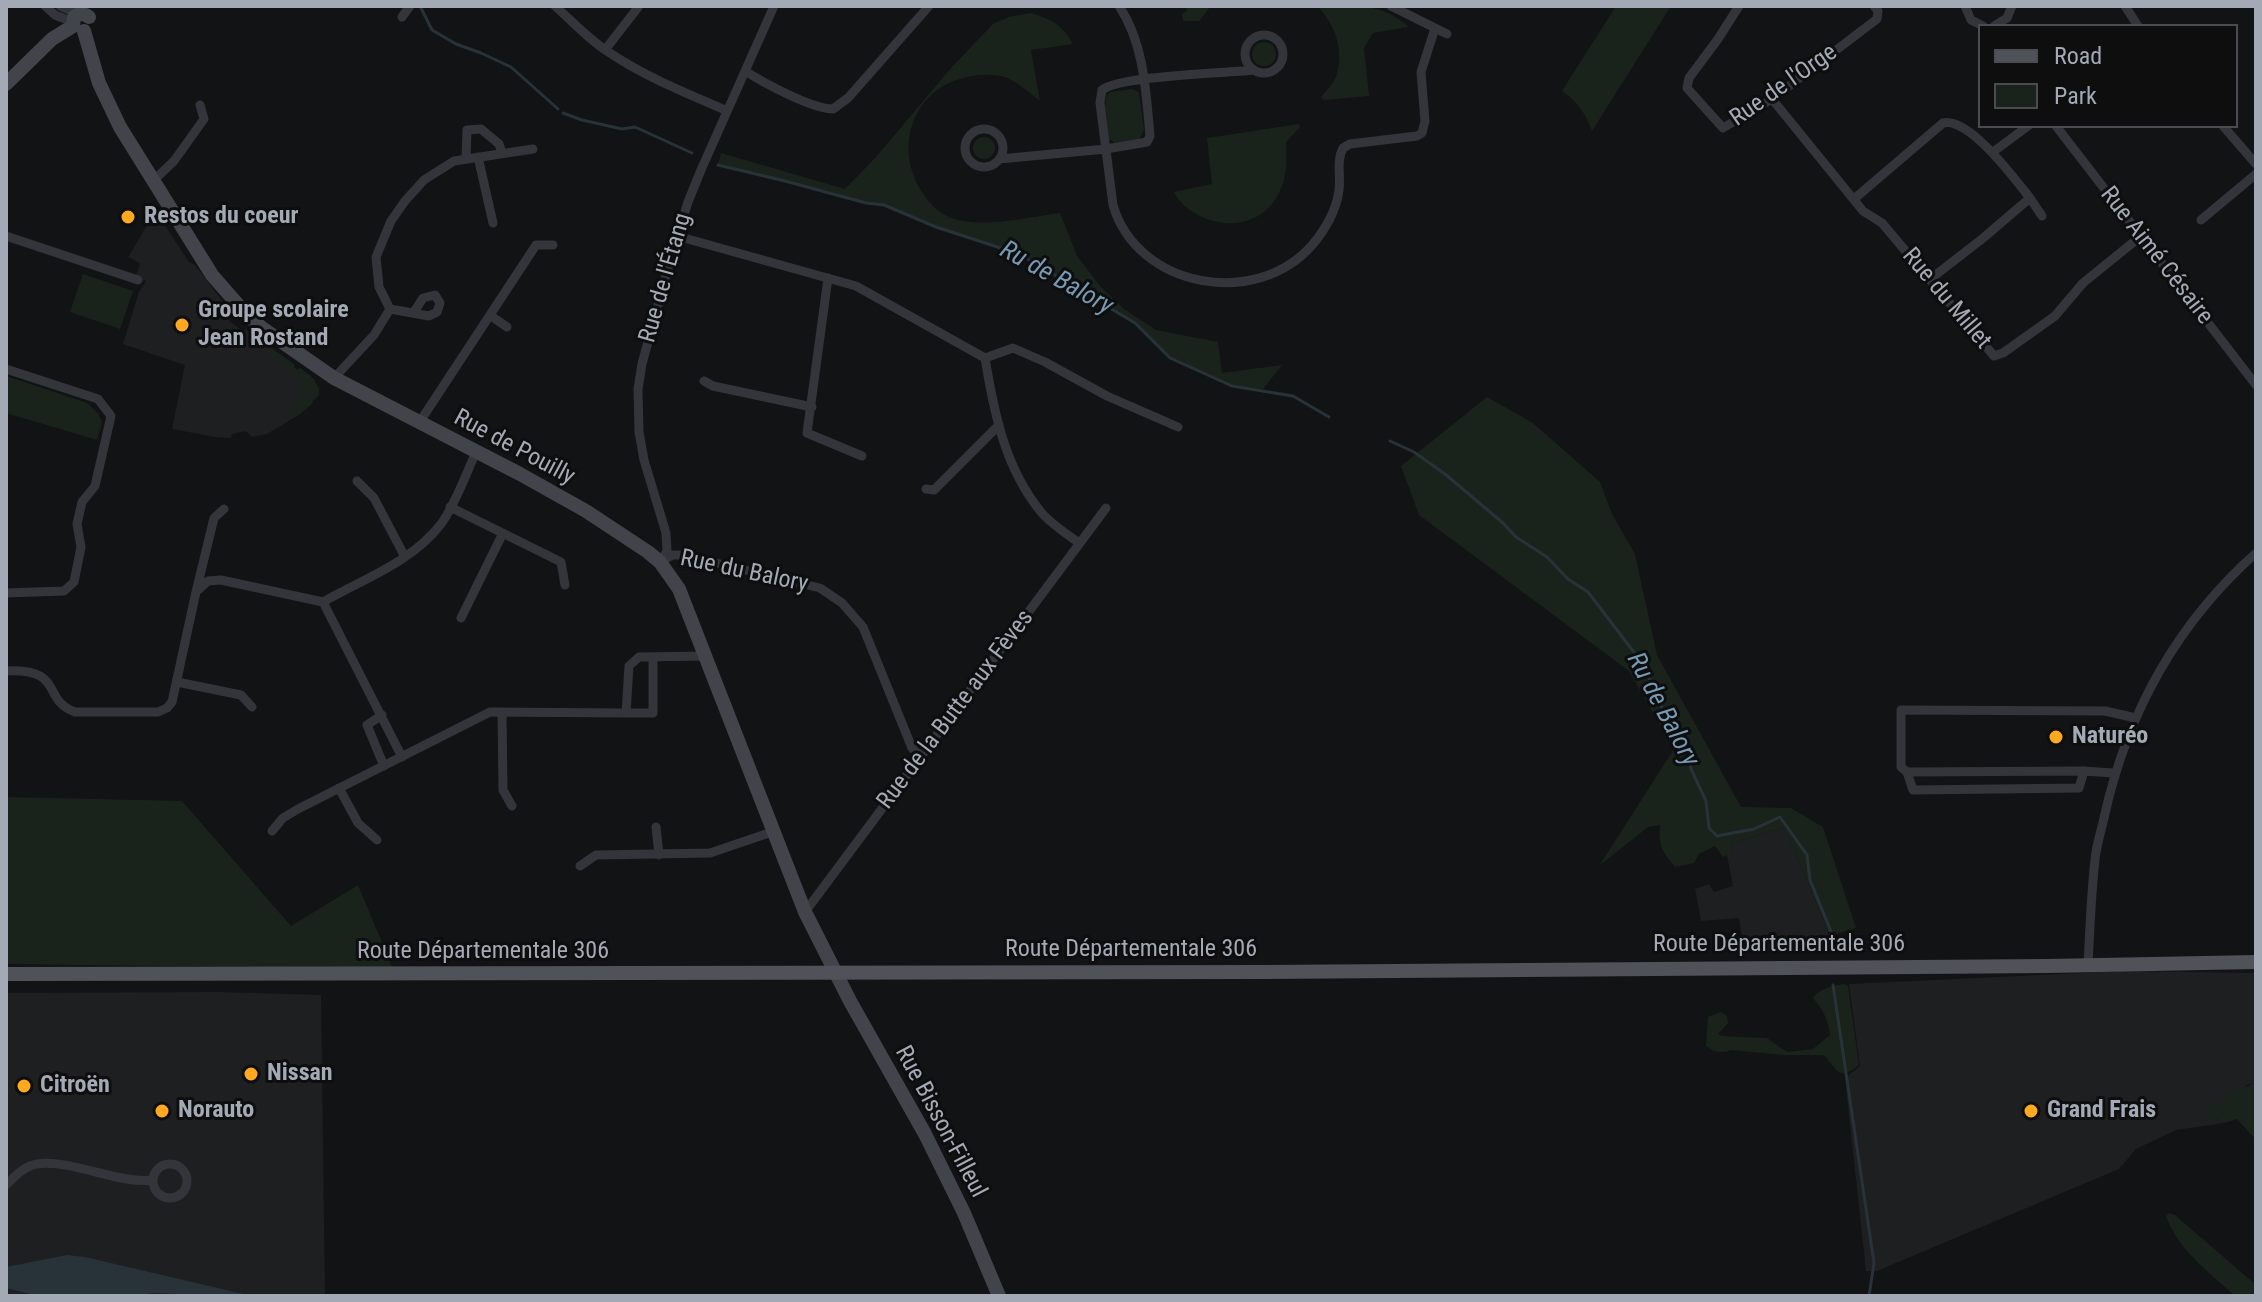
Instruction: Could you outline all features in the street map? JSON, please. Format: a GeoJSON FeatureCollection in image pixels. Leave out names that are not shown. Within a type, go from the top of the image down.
{"type":"FeatureCollection","features":[{"type":"Feature","properties":{"kind":"main road","name":"Route Départementale 306"},"geometry":{"type":"LineString","coordinates":[[6,974],[1264,972],[2256,962]]}},
{"type":"Feature","properties":{"kind":"street"},"geometry":{"type":"LineString","coordinates":[[45,6],[55,15],[82,19]]}},
{"type":"Feature","properties":{"kind":"street"},"geometry":{"type":"LineString","coordinates":[[60,6],[82,19]]}},
{"type":"Feature","properties":{"kind":"street"},"geometry":{"type":"LineString","coordinates":[[402,17],[410,6]]}},
{"type":"Feature","properties":{"kind":"street"},"geometry":{"type":"LineString","coordinates":[[555,6],[605,50],[644,73],[727,111]]}},
{"type":"Feature","properties":{"kind":"street"},"geometry":{"type":"LineString","coordinates":[[605,50],[639,6]]}},
{"type":"Feature","properties":{"kind":"street","name":"Rue de l'Étang"},"geometry":{"type":"LineString","coordinates":[[660,562],[667,551],[666,533],[644,460],[639,432],[638,389],[649,335],[677,236],[701,170],[774,6]]}},
{"type":"Feature","properties":{"kind":"street"},"geometry":{"type":"LineString","coordinates":[[745,71],[818,107],[833,109],[848,98],[929,6]]}},
{"type":"Feature","properties":{"kind":"street"},"geometry":{"type":"LineString","coordinates":[[999,159],[1002,147],[997,135],[986,130],[968,137],[965,149],[969,160],[978,166],[990,166],[999,159],[1142,145],[1149,139],[1144,79],[1136,38],[1119,6]]}},
{"type":"Feature","properties":{"kind":"street"},"geometry":{"type":"LineString","coordinates":[[1391,6],[1447,34]]}},
{"type":"Feature","properties":{"kind":"street","name":"Rue de l'Orge"},"geometry":{"type":"LineString","coordinates":[[1739,6],[1689,78],[1687,88],[1723,128],[1772,99],[1877,19],[1878,11],[1874,6]]}},
{"type":"Feature","properties":{"kind":"street"},"geometry":{"type":"LineString","coordinates":[[1965,6],[1971,20],[1979,24]]}},
{"type":"Feature","properties":{"kind":"street"},"geometry":{"type":"LineString","coordinates":[[2000,24],[2007,18],[2012,6]]}},
{"type":"Feature","properties":{"kind":"street"},"geometry":{"type":"LineString","coordinates":[[2125,6],[2137,24]]}},
{"type":"Feature","properties":{"kind":"street"},"geometry":{"type":"LineString","coordinates":[[6,84],[55,36],[82,19]]}},
{"type":"Feature","properties":{"kind":"street","name":"Rue de Pouilly"},"geometry":{"type":"LineString","coordinates":[[82,19],[90,56],[111,110],[212,275],[238,306],[262,328],[334,378],[575,504],[660,562],[679,589],[772,832],[805,912],[835,971]]}},
{"type":"Feature","properties":{"kind":"street"},"geometry":{"type":"LineString","coordinates":[[1254,70],[1244,54],[1248,42],[1259,36],[1277,40],[1282,51],[1280,63],[1271,72],[1254,70],[1144,79],[1110,85],[1102,90],[1100,103],[1117,218],[1149,257],[1187,278],[1219,284],[1237,283],[1278,271],[1312,246],[1333,211],[1339,191],[1339,159],[1343,148],[1350,144],[1422,133],[1425,121],[1421,72],[1435,28]]}},
{"type":"Feature","properties":{"kind":"street","name":"Rue du Millet"},"geometry":{"type":"LineString","coordinates":[[1772,99],[1863,211],[1882,223],[1994,356],[2003,353],[2055,316],[2083,283],[2141,236]]}},
{"type":"Feature","properties":{"kind":"street"},"geometry":{"type":"LineString","coordinates":[[153,181],[174,161],[204,119],[200,105]]}},
{"type":"Feature","properties":{"kind":"street"},"geometry":{"type":"LineString","coordinates":[[1854,199],[1943,123],[1949,122],[1958,124],[1993,152],[2042,216]]}},
{"type":"Feature","properties":{"kind":"street"},"geometry":{"type":"LineString","coordinates":[[1993,152],[2025,128]]}},
{"type":"Feature","properties":{"kind":"street","name":"Rue Aimé Césaire"},"geometry":{"type":"LineString","coordinates":[[2058,128],[2256,385]]}},
{"type":"Feature","properties":{"kind":"street"},"geometry":{"type":"LineString","coordinates":[[2225,128],[2256,164]]}},
{"type":"Feature","properties":{"kind":"street"},"geometry":{"type":"LineString","coordinates":[[466,159],[467,130],[481,129],[499,144],[502,153]]}},
{"type":"Feature","properties":{"kind":"street"},"geometry":{"type":"LineString","coordinates":[[390,309],[379,287],[376,257],[391,221],[405,201],[424,180],[454,161],[533,149]]}},
{"type":"Feature","properties":{"kind":"street"},"geometry":{"type":"LineString","coordinates":[[478,157],[493,223]]}},
{"type":"Feature","properties":{"kind":"street"},"geometry":{"type":"LineString","coordinates":[[2201,220],[2256,174]]}},
{"type":"Feature","properties":{"kind":"street"},"geometry":{"type":"LineString","coordinates":[[1929,280],[2030,198]]}},
{"type":"Feature","properties":{"kind":"street"},"geometry":{"type":"LineString","coordinates":[[6,236],[138,280]]}},
{"type":"Feature","properties":{"kind":"street"},"geometry":{"type":"LineString","coordinates":[[677,236],[856,286],[985,358],[1013,348],[1107,396],[1178,427]]}},
{"type":"Feature","properties":{"kind":"street"},"geometry":{"type":"LineString","coordinates":[[419,423],[536,245],[553,245]]}},
{"type":"Feature","properties":{"kind":"street"},"geometry":{"type":"LineString","coordinates":[[828,278],[807,433],[862,456]]}},
{"type":"Feature","properties":{"kind":"street"},"geometry":{"type":"LineString","coordinates":[[390,309],[414,312]]}},
{"type":"Feature","properties":{"kind":"street"},"geometry":{"type":"LineString","coordinates":[[334,378],[374,335],[390,309]]}},
{"type":"Feature","properties":{"kind":"street"},"geometry":{"type":"LineString","coordinates":[[491,316],[507,327]]}},
{"type":"Feature","properties":{"kind":"street"},"geometry":{"type":"LineString","coordinates":[[985,358],[999,425],[1013,470],[1042,514],[1079,543]]}},
{"type":"Feature","properties":{"kind":"street"},"geometry":{"type":"LineString","coordinates":[[6,369],[98,399],[111,416],[95,486],[82,502],[77,524],[81,547],[74,582],[64,591],[6,593]]}},
{"type":"Feature","properties":{"kind":"street"},"geometry":{"type":"LineString","coordinates":[[704,381],[713,386],[812,407]]}},
{"type":"Feature","properties":{"kind":"street"},"geometry":{"type":"LineString","coordinates":[[926,489],[934,490],[999,425]]}},
{"type":"Feature","properties":{"kind":"street"},"geometry":{"type":"LineString","coordinates":[[196,592],[208,581],[221,580],[323,602],[405,557],[442,523],[476,452]]}},
{"type":"Feature","properties":{"kind":"street"},"geometry":{"type":"LineString","coordinates":[[357,481],[374,498],[405,557]]}},
{"type":"Feature","properties":{"kind":"street"},"geometry":{"type":"LineString","coordinates":[[450,507],[561,562],[565,585]]}},
{"type":"Feature","properties":{"kind":"street","name":"Rue de la Butte aux Fèves"},"geometry":{"type":"LineString","coordinates":[[805,912],[1106,508]]}},
{"type":"Feature","properties":{"kind":"street"},"geometry":{"type":"LineString","coordinates":[[6,671],[35,672],[44,677],[67,709],[75,712],[158,712],[167,708],[172,702],[177,682],[214,518],[224,509]]}},
{"type":"Feature","properties":{"kind":"street"},"geometry":{"type":"LineString","coordinates":[[461,618],[503,533]]}},
{"type":"Feature","properties":{"kind":"street"},"geometry":{"type":"LineString","coordinates":[[2088,964],[2095,857],[2113,773],[2165,660],[2191,622],[2256,553]]}},
{"type":"Feature","properties":{"kind":"street","name":"Rue du Balory"},"geometry":{"type":"LineString","coordinates":[[660,562],[673,555],[683,555],[820,588],[832,595],[863,627],[912,748],[921,757]]}},
{"type":"Feature","properties":{"kind":"street"},"geometry":{"type":"LineString","coordinates":[[323,602],[402,757]]}},
{"type":"Feature","properties":{"kind":"street"},"geometry":{"type":"LineString","coordinates":[[626,713],[629,666],[639,657],[706,656]]}},
{"type":"Feature","properties":{"kind":"street"},"geometry":{"type":"LineString","coordinates":[[272,831],[283,818],[490,712],[653,713],[653,657]]}},
{"type":"Feature","properties":{"kind":"street"},"geometry":{"type":"LineString","coordinates":[[177,682],[241,695],[252,707]]}},
{"type":"Feature","properties":{"kind":"street"},"geometry":{"type":"LineString","coordinates":[[2084,771],[2079,788],[1913,790],[1907,772],[1901,767],[1901,710],[2105,711],[2136,718]]}},
{"type":"Feature","properties":{"kind":"street"},"geometry":{"type":"LineString","coordinates":[[502,713],[503,790],[512,806]]}},
{"type":"Feature","properties":{"kind":"street"},"geometry":{"type":"LineString","coordinates":[[382,715],[367,725],[384,766]]}},
{"type":"Feature","properties":{"kind":"street"},"geometry":{"type":"LineString","coordinates":[[1907,772],[2113,773]]}},
{"type":"Feature","properties":{"kind":"street"},"geometry":{"type":"LineString","coordinates":[[2002,790],[1998,782],[2008,772]]}},
{"type":"Feature","properties":{"kind":"street"},"geometry":{"type":"LineString","coordinates":[[339,788],[358,823],[377,840]]}},
{"type":"Feature","properties":{"kind":"street"},"geometry":{"type":"LineString","coordinates":[[656,827],[659,855]]}},
{"type":"Feature","properties":{"kind":"street"},"geometry":{"type":"LineString","coordinates":[[580,866],[596,855],[710,853],[772,832]]}},
{"type":"Feature","properties":{"kind":"street","name":"Rue Bisson-Filleul"},"geometry":{"type":"LineString","coordinates":[[835,971],[938,1160],[999,1296]]}},
{"type":"Feature","properties":{"kind":"street"},"geometry":{"type":"LineString","coordinates":[[6,1185],[17,1173],[32,1165],[52,1164],[137,1183],[153,1180]]}},
{"type":"Feature","properties":{"kind":"shaded area","name":"Groupe scolaire Jean Rostand"},"geometry":{"type":"Polygon","coordinates":[[[151,219],[162,221],[189,262],[195,265],[233,315],[229,321],[243,331],[245,329],[295,365],[294,368],[300,368],[314,379],[319,395],[300,414],[267,434],[252,437],[246,431],[232,434],[231,438],[172,429],[185,365],[123,344],[139,292],[146,281],[136,276],[140,263],[128,257],[151,219]]]}},
{"type":"Feature","properties":{"kind":"shaded area"},"geometry":{"type":"Polygon","coordinates":[[[1788,827],[1788,835],[1830,936],[1829,948],[1744,948],[1739,918],[1701,921],[1695,889],[1709,884],[1714,892],[1733,886],[1727,855],[1734,852],[1731,843],[1788,827]]]}},
{"type":"Feature","properties":{"kind":"shaded area"},"geometry":{"type":"Polygon","coordinates":[[[2124,971],[2256,973],[2256,1082],[2247,1085],[2215,1119],[2224,1123],[2176,1130],[2136,1149],[2119,1169],[1877,1271],[1866,1271],[1845,1078],[1860,1066],[1849,984],[2124,971]]]}},
{"type":"Feature","properties":{"kind":"shaded area"},"geometry":{"type":"Polygon","coordinates":[[[6,993],[321,995],[325,1296],[6,1296],[6,993]]]}},
{"type":"Feature","properties":{"kind":"shaded area"},"geometry":{"type":"Polygon","coordinates":[[[67,1255],[252,1296],[153,1293],[132,1296],[38,1296],[6,1288],[6,1267],[67,1255]]]}},
{"type":"Feature","properties":{"kind":"green space"},"geometry":{"type":"Polygon","coordinates":[[[1185,6],[1211,6],[1199,21],[1183,21],[1182,14],[1187,11],[1185,6]]]}},
{"type":"Feature","properties":{"kind":"green space"},"geometry":{"type":"Polygon","coordinates":[[[1317,6],[1376,9],[1409,27],[1373,33],[1364,48],[1369,96],[1324,100],[1321,97],[1336,77],[1339,48],[1329,21],[1317,6]]]}},
{"type":"Feature","properties":{"kind":"green space"},"geometry":{"type":"Polygon","coordinates":[[[1616,6],[1671,6],[1592,131],[1580,108],[1562,91],[1616,6]]]}},
{"type":"Feature","properties":{"kind":"green space"},"geometry":{"type":"Polygon","coordinates":[[[1030,13],[1055,23],[1073,44],[1031,50],[1040,101],[1009,79],[991,75],[968,77],[949,83],[933,93],[913,123],[909,141],[914,177],[924,195],[943,214],[964,221],[1006,221],[1060,213],[1077,256],[1101,287],[1124,309],[1156,330],[1218,342],[1222,373],[1282,365],[1263,389],[1232,386],[1170,358],[1135,323],[1019,254],[936,227],[884,205],[718,165],[721,153],[845,189],[993,24],[1030,13]]]}},
{"type":"Feature","properties":{"kind":"green space"},"geometry":{"type":"Polygon","coordinates":[[[1264,42],[1275,49],[1276,54],[1269,65],[1264,66],[1253,59],[1252,54],[1259,43],[1264,42]]]}},
{"type":"Feature","properties":{"kind":"green space"},"geometry":{"type":"Polygon","coordinates":[[[1132,89],[1139,92],[1144,130],[1139,140],[1115,143],[1109,139],[1105,107],[1107,95],[1132,89]]]}},
{"type":"Feature","properties":{"kind":"green space"},"geometry":{"type":"Polygon","coordinates":[[[1299,124],[1300,127],[1286,142],[1286,167],[1278,196],[1260,215],[1236,223],[1207,219],[1188,208],[1174,192],[1212,184],[1207,138],[1299,124]]]}},
{"type":"Feature","properties":{"kind":"green space"},"geometry":{"type":"Polygon","coordinates":[[[984,137],[992,140],[995,148],[992,156],[984,159],[976,156],[973,148],[976,140],[984,137]]]}},
{"type":"Feature","properties":{"kind":"green space"},"geometry":{"type":"Polygon","coordinates":[[[83,274],[133,291],[120,329],[70,312],[83,274]]]}},
{"type":"Feature","properties":{"kind":"green space"},"geometry":{"type":"Polygon","coordinates":[[[245,329],[295,365],[294,368],[300,368],[312,377],[318,389],[316,399],[301,389],[306,381],[269,354],[266,347],[245,329]]]}},
{"type":"Feature","properties":{"kind":"green space"},"geometry":{"type":"Polygon","coordinates":[[[6,376],[87,403],[98,413],[102,422],[97,440],[6,413],[6,376]]]}},
{"type":"Feature","properties":{"kind":"green space"},"geometry":{"type":"Polygon","coordinates":[[[300,394],[313,403],[279,427],[297,409],[295,400],[300,394]]]}},
{"type":"Feature","properties":{"kind":"green space"},"geometry":{"type":"Polygon","coordinates":[[[1487,397],[1533,423],[1600,482],[1612,514],[1635,554],[1657,655],[1741,807],[1791,808],[1823,827],[1856,928],[1830,936],[1788,835],[1788,827],[1731,843],[1734,852],[1723,857],[1715,846],[1699,854],[1694,863],[1675,867],[1662,848],[1660,825],[1648,827],[1599,866],[1674,749],[1629,671],[1419,515],[1401,466],[1487,397]]]}},
{"type":"Feature","properties":{"kind":"green space"},"geometry":{"type":"Polygon","coordinates":[[[6,797],[182,801],[291,926],[358,885],[393,969],[6,964],[6,797]]]}},
{"type":"Feature","properties":{"kind":"green space"},"geometry":{"type":"Polygon","coordinates":[[[1848,986],[1859,1065],[1846,1073],[1838,1072],[1824,1055],[1721,1052],[1706,1046],[1708,1017],[1721,1012],[1727,1016],[1728,1023],[1718,1034],[1722,1036],[1767,1038],[1787,1052],[1813,1049],[1830,1035],[1824,1015],[1813,998],[1823,989],[1848,986]]]}},
{"type":"Feature","properties":{"kind":"green space"},"geometry":{"type":"Polygon","coordinates":[[[2256,1082],[2256,1140],[2237,1119],[2224,1123],[2208,1115],[2207,1107],[2256,1082]]]}},
{"type":"Feature","properties":{"kind":"green space"},"geometry":{"type":"Polygon","coordinates":[[[2169,1213],[2256,1285],[2256,1296],[2235,1296],[2205,1269],[2178,1239],[2166,1216],[2169,1213]]]}},
{"type":"Feature","properties":{"kind":"waterway","name":"Ru de Balory"},"geometry":{"type":"LineString","coordinates":[[420,6],[432,30],[456,44],[511,67],[558,109]]}},
{"type":"Feature","properties":{"kind":"waterway","name":"Ru de Balory"},"geometry":{"type":"LineString","coordinates":[[563,113],[622,129],[635,127],[692,153]]}},
{"type":"Feature","properties":{"kind":"waterway","name":"Ru de Balory"},"geometry":{"type":"LineString","coordinates":[[718,165],[884,205],[936,227],[1019,254],[1135,323],[1170,358],[1232,386],[1293,396],[1329,417]]}},
{"type":"Feature","properties":{"kind":"waterway","name":"Ru de Balory"},"geometry":{"type":"LineString","coordinates":[[1390,441],[1414,452],[1445,474],[1516,537],[1547,557],[1568,579],[1588,592],[1643,664],[1665,715],[1687,750],[1691,769],[1706,801],[1709,828],[1717,836],[1754,829],[1780,817],[1807,855],[1810,880],[1834,939]]}},
{"type":"Feature","properties":{"kind":"waterway","name":"Ru de Balory"},"geometry":{"type":"LineString","coordinates":[[1833,985],[1874,1263],[1869,1296]]}},
{"type":"Feature","properties":{"kind":"place","name":"Restos du coeur"},"geometry":{"type":"Point","coordinates":[128,217]}},
{"type":"Feature","properties":{"kind":"place","name":"Groupe scolaire Jean Rostand"},"geometry":{"type":"Point","coordinates":[182,325]}},
{"type":"Feature","properties":{"kind":"place","name":"Naturéo"},"geometry":{"type":"Point","coordinates":[2056,737]}},
{"type":"Feature","properties":{"kind":"place","name":"Nissan"},"geometry":{"type":"Point","coordinates":[251,1074]}},
{"type":"Feature","properties":{"kind":"place","name":"Citroën"},"geometry":{"type":"Point","coordinates":[24,1086]}},
{"type":"Feature","properties":{"kind":"place","name":"Norauto"},"geometry":{"type":"Point","coordinates":[162,1111]}},
{"type":"Feature","properties":{"kind":"place","name":"Grand Frais"},"geometry":{"type":"Point","coordinates":[2031,1111]}}]}
